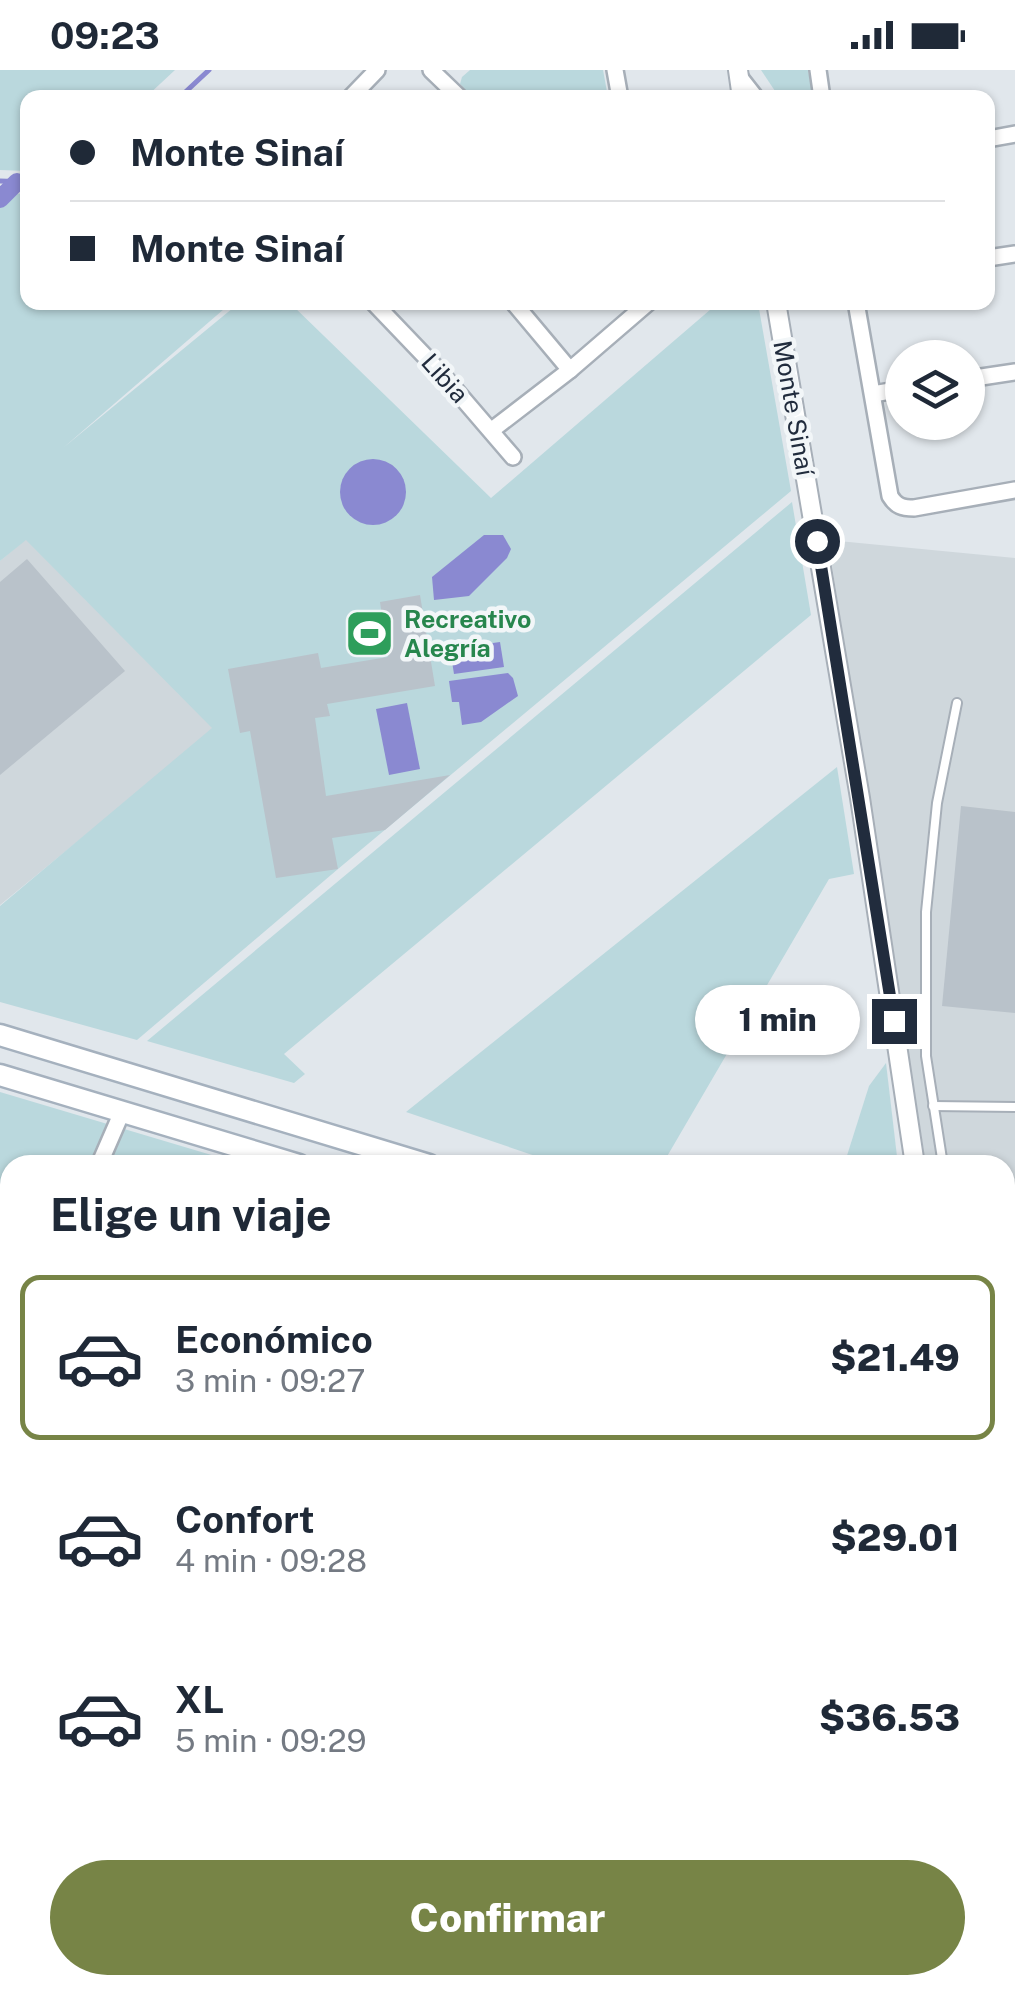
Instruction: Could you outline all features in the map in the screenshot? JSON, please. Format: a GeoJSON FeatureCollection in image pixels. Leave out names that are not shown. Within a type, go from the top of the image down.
{"type":"FeatureCollection","features":[{"type":"Feature","properties":{"kind":"main road"},"geometry":{"type":"LineString","coordinates":[[0,1035],[396,1155]]}},
{"type":"Feature","properties":{"kind":"main road"},"geometry":{"type":"LineString","coordinates":[[0,1044],[32,1045]]}},
{"type":"Feature","properties":{"kind":"main road"},"geometry":{"type":"LineString","coordinates":[[0,1075],[266,1155]]}},
{"type":"Feature","properties":{"kind":"street"},"geometry":{"type":"LineString","coordinates":[[358,90],[377,70]]}},
{"type":"Feature","properties":{"kind":"street","name":"Libia"},"geometry":{"type":"LineString","coordinates":[[380,310],[513,457]]}},
{"type":"Feature","properties":{"kind":"street"},"geometry":{"type":"LineString","coordinates":[[520,310],[570,370]]}},
{"type":"Feature","properties":{"kind":"street"},"geometry":{"type":"LineString","coordinates":[[492,430],[640,310]]}},
{"type":"Feature","properties":{"kind":"street","name":"Monte Sinaí"},"geometry":{"type":"LineString","coordinates":[[777,310],[860,798],[914,1155]]}},
{"type":"Feature","properties":{"kind":"street"},"geometry":{"type":"LineString","coordinates":[[857,310],[890,496],[895,504],[914,508],[1015,490]]}},
{"type":"Feature","properties":{"kind":"street"},"geometry":{"type":"LineString","coordinates":[[985,376],[1015,372]]}},
{"type":"Feature","properties":{"kind":"street"},"geometry":{"type":"LineString","coordinates":[[872,394],[885,392]]}},
{"type":"Feature","properties":{"kind":"street"},"geometry":{"type":"LineString","coordinates":[[103,1155],[122,1112]]}},
{"type":"Feature","properties":{"kind":"lane"},"geometry":{"type":"LineString","coordinates":[[941,1155],[925,1024],[926,912],[937,803],[957,703]]}},
{"type":"Feature","properties":{"kind":"lane"},"geometry":{"type":"LineString","coordinates":[[933,1106],[1015,1107]]}},
{"type":"Feature","properties":{"kind":"shaded area"},"geometry":{"type":"Polygon","coordinates":[[[0,70],[175,70],[154,90],[20,90],[20,171],[0,170],[0,70]]]}},
{"type":"Feature","properties":{"kind":"shaded area"},"geometry":{"type":"Polygon","coordinates":[[[470,70],[603,70],[607,90],[466,90],[460,84],[470,70]]]}},
{"type":"Feature","properties":{"kind":"shaded area"},"geometry":{"type":"Polygon","coordinates":[[[761,70],[808,70],[812,90],[774,90],[761,70]]]}},
{"type":"Feature","properties":{"kind":"shaded area","name":"Recreativo Alegría"},"geometry":{"type":"Polygon","coordinates":[[[0,193],[20,194],[20,310],[223,310],[63,448],[231,310],[297,310],[491,498],[710,310],[759,310],[791,491],[137,1040],[0,1002],[0,906],[212,728],[26,540],[0,561],[0,193]]]}},
{"type":"Feature","properties":{"kind":"shaded area"},"geometry":{"type":"Polygon","coordinates":[[[373,459],[386,461],[396,469],[404,479],[404,505],[396,515],[386,523],[373,525],[360,523],[350,515],[342,505],[340,492],[342,479],[350,469],[360,461],[373,459]]]}},
{"type":"Feature","properties":{"kind":"shaded area"},"geometry":{"type":"Polygon","coordinates":[[[792,502],[811,615],[284,1054],[305,1074],[294,1083],[147,1041],[792,502]]]}},
{"type":"Feature","properties":{"kind":"shaded area"},"geometry":{"type":"Polygon","coordinates":[[[484,535],[503,535],[511,549],[507,558],[469,596],[434,600],[432,577],[484,535]]]}},
{"type":"Feature","properties":{"kind":"shaded area"},"geometry":{"type":"Polygon","coordinates":[[[26,539],[213,728],[0,905],[0,561],[26,539]]]}},
{"type":"Feature","properties":{"kind":"shaded area"},"geometry":{"type":"Polygon","coordinates":[[[828,540],[1015,558],[1015,1155],[924,1155],[828,540]]]}},
{"type":"Feature","properties":{"kind":"shaded area"},"geometry":{"type":"Polygon","coordinates":[[[500,642],[504,667],[454,674],[450,649],[500,642]]]}},
{"type":"Feature","properties":{"kind":"shaded area"},"geometry":{"type":"Polygon","coordinates":[[[508,673],[518,696],[481,722],[462,725],[459,702],[452,702],[449,681],[508,673]]]}},
{"type":"Feature","properties":{"kind":"shaded area"},"geometry":{"type":"Polygon","coordinates":[[[407,703],[420,769],[389,775],[376,709],[407,703]]]}},
{"type":"Feature","properties":{"kind":"shaded area"},"geometry":{"type":"Polygon","coordinates":[[[837,767],[854,874],[829,879],[668,1155],[533,1155],[406,1112],[837,767]]]}},
{"type":"Feature","properties":{"kind":"shaded area"},"geometry":{"type":"Polygon","coordinates":[[[886,1063],[897,1155],[847,1155],[869,1086],[886,1063]]]}},
{"type":"Feature","properties":{"kind":"shaded area"},"geometry":{"type":"Polygon","coordinates":[[[0,1092],[211,1155],[0,1155],[0,1092]]]}},
{"type":"Feature","properties":{"kind":"building"},"geometry":{"type":"Polygon","coordinates":[[[27,559],[125,671],[0,775],[0,582],[27,559]]]}},
{"type":"Feature","properties":{"kind":"building"},"geometry":{"type":"Polygon","coordinates":[[[420,595],[435,686],[327,704],[330,716],[315,718],[326,796],[450,775],[385,830],[332,838],[338,869],[276,878],[250,731],[240,733],[228,669],[318,653],[321,668],[388,657],[380,602],[420,595]]]}},
{"type":"Feature","properties":{"kind":"building"},"geometry":{"type":"Polygon","coordinates":[[[961,806],[1015,812],[1015,1013],[942,1006],[961,806]]]}},
{"type":"Feature","properties":{"kind":"waterway"},"geometry":{"type":"LineString","coordinates":[[188,90],[209,70]]}},
{"type":"Feature","properties":{"kind":"waterway"},"geometry":{"type":"LineString","coordinates":[[0,181],[20,182]]}},
{"type":"Feature","properties":{"kind":"waterway"},"geometry":{"type":"LineString","coordinates":[[0,199],[17,182]]}},
{"type":"Feature","properties":{"kind":"place","name":"Recreativo Alegría"},"geometry":{"type":"Point","coordinates":[369,633]}},
{"type":"Feature","properties":{"kind":"route"},"geometry":{"type":"LineString","coordinates":[[817,541],[894,1021]]}}]}
